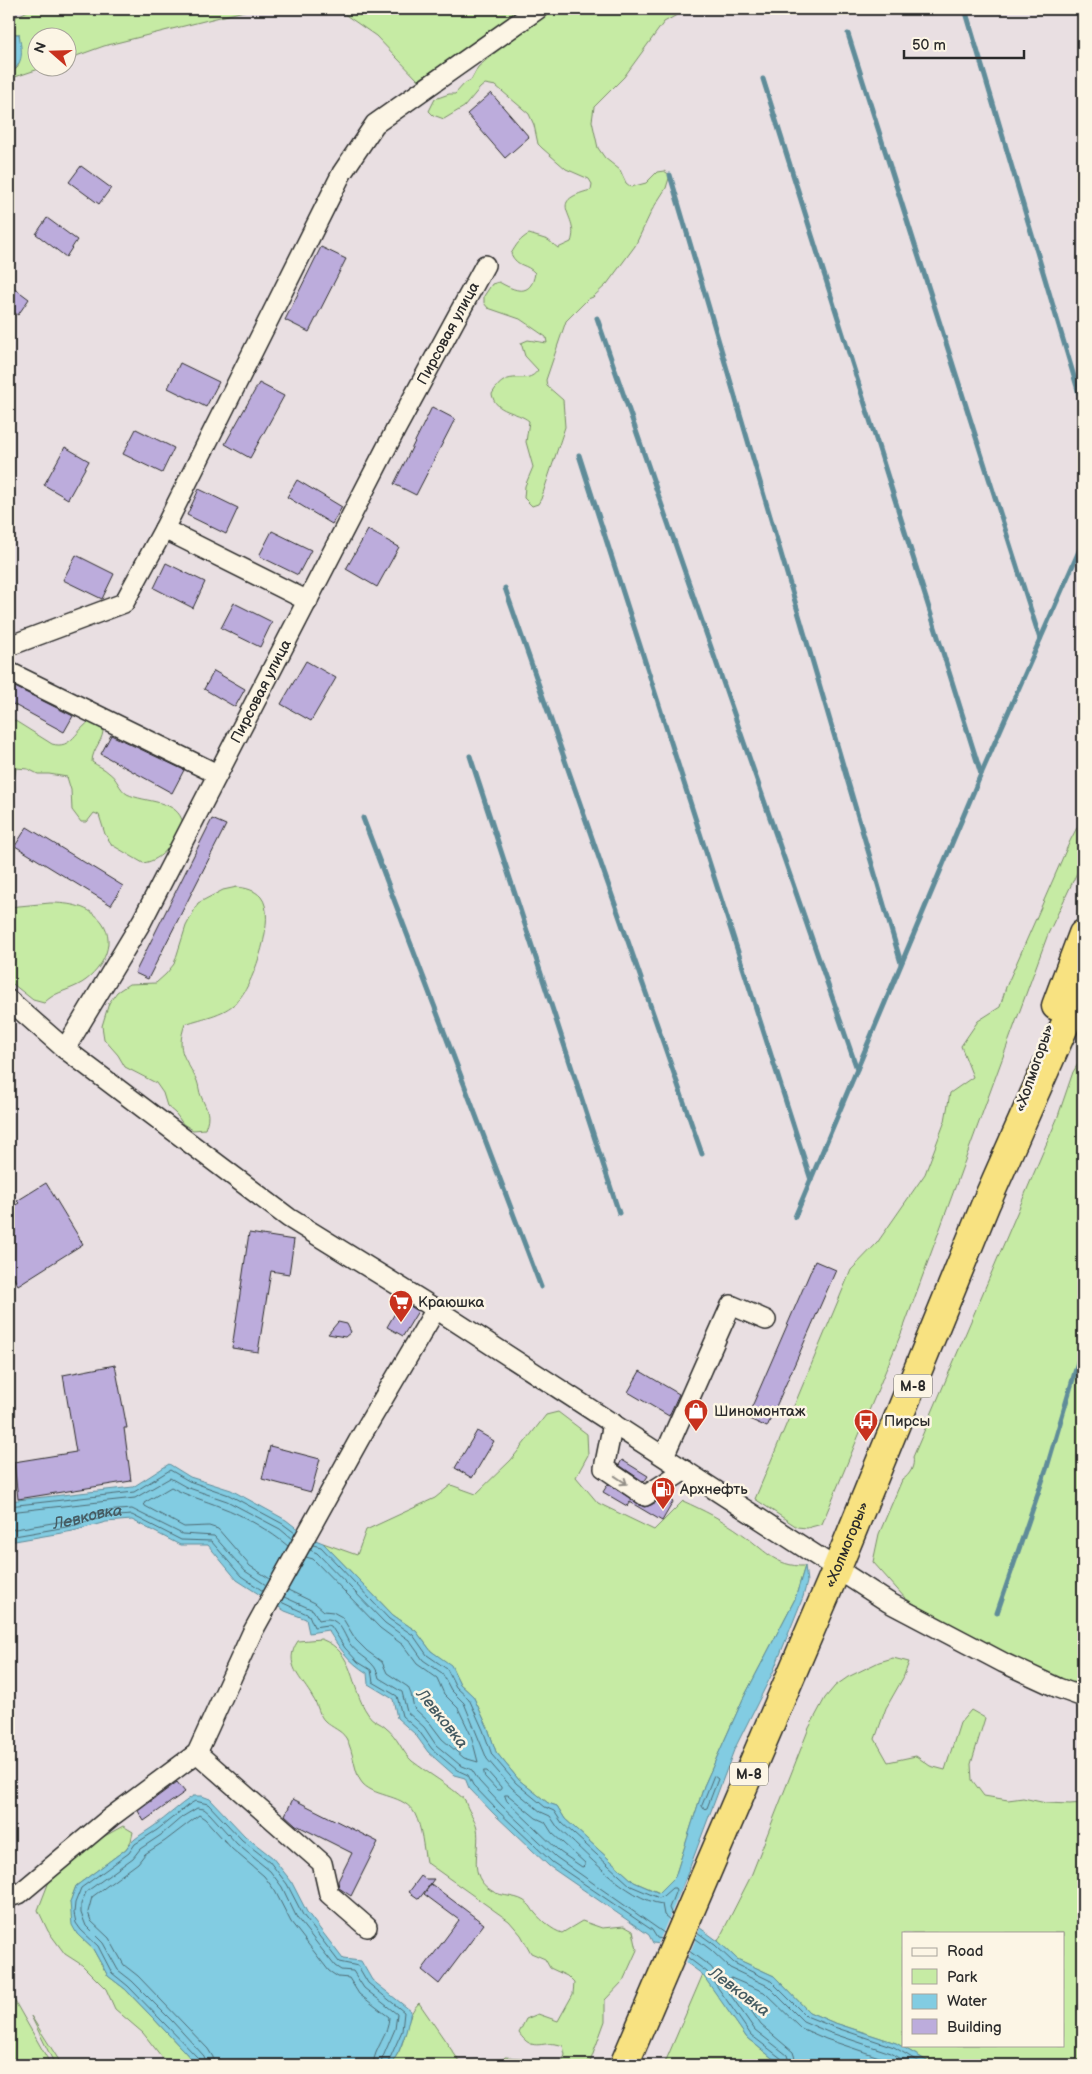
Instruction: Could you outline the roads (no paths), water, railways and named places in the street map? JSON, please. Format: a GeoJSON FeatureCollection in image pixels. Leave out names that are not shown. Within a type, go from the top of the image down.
{"type":"FeatureCollection","features":[{"type":"Feature","properties":{"kind":"highway","name":"«Холмогоры»"},"geometry":{"type":"LineString","coordinates":[[986,1203],[1083,934]]}},
{"type":"Feature","properties":{"kind":"highway","name":"«Холмогоры»"},"geometry":{"type":"LineString","coordinates":[[624,2065],[837,1568],[986,1203],[1083,984]]}},
{"type":"Feature","properties":{"kind":"street"},"geometry":{"type":"LineString","coordinates":[[9,646],[124,603],[164,529],[342,174],[375,124],[538,9]]}},
{"type":"Feature","properties":{"kind":"street","name":"Пирсовая улица"},"geometry":{"type":"LineString","coordinates":[[65,1049],[142,921],[396,429],[484,265]]}},
{"type":"Feature","properties":{"kind":"street"},"geometry":{"type":"LineString","coordinates":[[164,529],[308,601]]}},
{"type":"Feature","properties":{"kind":"street"},"geometry":{"type":"LineString","coordinates":[[9,672],[217,774]]}},
{"type":"Feature","properties":{"kind":"street"},"geometry":{"type":"LineString","coordinates":[[9,1000],[65,1049],[289,1218],[436,1309],[888,1602],[968,1645],[1058,1688],[1083,1697]]}},
{"type":"Feature","properties":{"kind":"street"},"geometry":{"type":"LineString","coordinates":[[664,1456],[731,1305],[766,1320]]}},
{"type":"Feature","properties":{"kind":"street"},"geometry":{"type":"LineString","coordinates":[[9,1897],[19,1894],[110,1817],[197,1753],[252,1633],[360,1438],[436,1309]]}},
{"type":"Feature","properties":{"kind":"street"},"geometry":{"type":"LineString","coordinates":[[613,1423],[604,1468],[646,1496],[685,1470]]}},
{"type":"Feature","properties":{"kind":"street"},"geometry":{"type":"LineString","coordinates":[[197,1753],[322,1863],[329,1894],[367,1927]]}},
{"type":"Feature","properties":{"kind":"water"},"geometry":{"type":"Polygon","coordinates":[[[9,34],[19,34],[21,56],[18,65],[9,75],[9,34]]]}},
{"type":"Feature","properties":{"kind":"water","name":"Левковка"},"geometry":{"type":"Polygon","coordinates":[[[169,1464],[190,1477],[231,1490],[286,1520],[308,1537],[323,1543],[393,1615],[416,1631],[431,1651],[451,1665],[460,1684],[473,1696],[488,1728],[496,1752],[519,1780],[548,1803],[557,1806],[565,1819],[634,1882],[659,1893],[675,1877],[704,1786],[743,1699],[795,1599],[805,1566],[807,1582],[803,1597],[773,1672],[734,1750],[674,1909],[718,1941],[737,1959],[774,1976],[809,2012],[832,2022],[896,2043],[934,2065],[781,2065],[747,2038],[702,1974],[661,1944],[653,1943],[649,1935],[549,1866],[469,1788],[465,1778],[454,1775],[428,1752],[415,1734],[397,1718],[393,1699],[368,1684],[367,1673],[345,1654],[328,1630],[309,1633],[306,1619],[285,1611],[237,1580],[208,1545],[180,1545],[132,1520],[106,1522],[73,1531],[9,1542],[9,1501],[133,1487],[169,1464]]]}},
{"type":"Feature","properties":{"kind":"water"},"geometry":{"type":"Polygon","coordinates":[[[193,1796],[202,1796],[210,1799],[245,1836],[272,1857],[291,1881],[307,1912],[343,1959],[361,1961],[372,1980],[411,2011],[399,2051],[391,2065],[197,2065],[125,1989],[108,1976],[93,1949],[77,1934],[72,1925],[70,1902],[76,1886],[193,1796]]]}},
{"type":"Feature","properties":{"kind":"waterway"},"geometry":{"type":"LineString","coordinates":[[965,9],[1083,407]]}},
{"type":"Feature","properties":{"kind":"waterway"},"geometry":{"type":"LineString","coordinates":[[848,34],[1040,639]]}},
{"type":"Feature","properties":{"kind":"waterway"},"geometry":{"type":"LineString","coordinates":[[763,79],[981,774]]}},
{"type":"Feature","properties":{"kind":"waterway"},"geometry":{"type":"LineString","coordinates":[[670,175],[901,963]]}},
{"type":"Feature","properties":{"kind":"waterway"},"geometry":{"type":"LineString","coordinates":[[597,318],[857,1069]]}},
{"type":"Feature","properties":{"kind":"waterway"},"geometry":{"type":"LineString","coordinates":[[579,455],[811,1180]]}},
{"type":"Feature","properties":{"kind":"waterway"},"geometry":{"type":"LineString","coordinates":[[795,1217],[981,774],[1083,542]]}},
{"type":"Feature","properties":{"kind":"waterway"},"geometry":{"type":"LineString","coordinates":[[505,588],[702,1154]]}},
{"type":"Feature","properties":{"kind":"waterway"},"geometry":{"type":"LineString","coordinates":[[470,756],[619,1213]]}},
{"type":"Feature","properties":{"kind":"waterway"},"geometry":{"type":"LineString","coordinates":[[363,818],[541,1287]]}},
{"type":"Feature","properties":{"kind":"waterway"},"geometry":{"type":"LineString","coordinates":[[997,1613],[1047,1467],[1083,1345]]}},
{"type":"Feature","properties":{"kind":"place","name":"Краюшка"},"geometry":{"type":"Point","coordinates":[401,1323]}},
{"type":"Feature","properties":{"kind":"place","name":"Шиномонтаж"},"geometry":{"type":"Point","coordinates":[696,1432]}},
{"type":"Feature","properties":{"kind":"place","name":"Пирсы"},"geometry":{"type":"Point","coordinates":[866,1442]}},
{"type":"Feature","properties":{"kind":"place","name":"Архнефть"},"geometry":{"type":"Point","coordinates":[663,1510]}}]}
